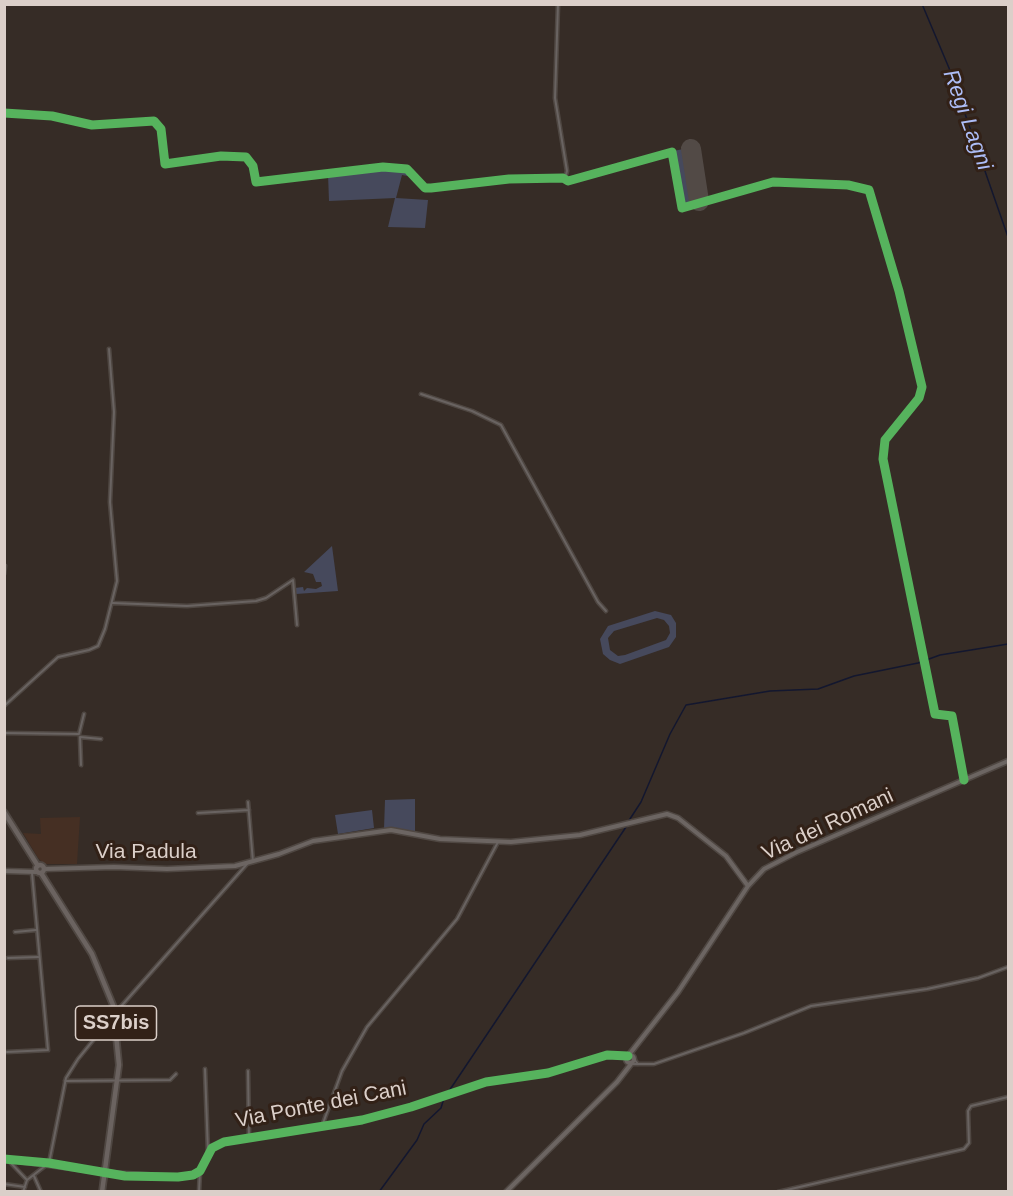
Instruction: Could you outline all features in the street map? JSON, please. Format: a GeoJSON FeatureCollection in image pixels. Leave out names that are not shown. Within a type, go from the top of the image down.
{"type":"FeatureCollection","features":[{"type":"Feature","properties":{"kind":"main road","name":"SS7bis"},"geometry":{"type":"LineString","coordinates":[[4,812],[98,965],[114,1014],[119,1048],[118,1081],[102,1191]]}},
{"type":"Feature","properties":{"kind":"street"},"geometry":{"type":"LineString","coordinates":[[558,4],[555,98],[567,171],[565,178]]}},
{"type":"Feature","properties":{"kind":"street"},"geometry":{"type":"LineString","coordinates":[[4,113],[52,117],[92,126],[154,121],[162,129],[165,164],[221,156],[246,157],[254,166],[256,182],[383,167],[407,169],[425,188],[509,179],[565,178],[568,181],[672,152],[682,208],[773,182],[848,185],[869,190],[894,272],[922,387],[919,398],[890,433],[882,450],[935,714],[950,714],[954,721],[964,780]]}},
{"type":"Feature","properties":{"kind":"street"},"geometry":{"type":"LineString","coordinates":[[4,706],[58,657],[98,646],[112,603],[117,570],[110,502],[114,412],[109,349]]}},
{"type":"Feature","properties":{"kind":"street"},"geometry":{"type":"LineString","coordinates":[[421,394],[472,411],[501,425],[598,602],[606,611]]}},
{"type":"Feature","properties":{"kind":"street"},"geometry":{"type":"LineString","coordinates":[[4,574],[5,566]]}},
{"type":"Feature","properties":{"kind":"street"},"geometry":{"type":"LineString","coordinates":[[112,603],[187,606],[256,601],[266,598],[293,580],[297,625]]}},
{"type":"Feature","properties":{"kind":"street"},"geometry":{"type":"LineString","coordinates":[[81,765],[79,735],[84,714]]}},
{"type":"Feature","properties":{"kind":"street"},"geometry":{"type":"LineString","coordinates":[[4,733],[79,735],[101,739]]}},
{"type":"Feature","properties":{"kind":"street","name":"Via dei Romani"},"geometry":{"type":"LineString","coordinates":[[628,1060],[685,983],[748,886],[764,869],[778,860],[1008,761]]}},
{"type":"Feature","properties":{"kind":"street"},"geometry":{"type":"LineString","coordinates":[[248,802],[253,862]]}},
{"type":"Feature","properties":{"kind":"street"},"geometry":{"type":"LineString","coordinates":[[198,813],[249,810]]}},
{"type":"Feature","properties":{"kind":"street","name":"Via Padula"},"geometry":{"type":"LineString","coordinates":[[4,871],[114,867],[168,869],[247,863],[328,838],[391,830],[440,839],[498,842],[580,835],[659,815],[678,818],[726,856],[748,886]]}},
{"type":"Feature","properties":{"kind":"street"},"geometry":{"type":"LineString","coordinates":[[4,826],[13,826]]}},
{"type":"Feature","properties":{"kind":"street"},"geometry":{"type":"LineString","coordinates":[[322,1126],[342,1071],[367,1027],[454,924],[498,842]]}},
{"type":"Feature","properties":{"kind":"street"},"geometry":{"type":"LineString","coordinates":[[23,1191],[27,1180],[49,1163],[65,1081],[78,1059],[114,1014],[247,863]]}},
{"type":"Feature","properties":{"kind":"street"},"geometry":{"type":"LineString","coordinates":[[7,1052],[48,1050],[36,930],[37,869]]}},
{"type":"Feature","properties":{"kind":"street"},"geometry":{"type":"LineString","coordinates":[[15,932],[36,930]]}},
{"type":"Feature","properties":{"kind":"street"},"geometry":{"type":"LineString","coordinates":[[8,958],[38,957]]}},
{"type":"Feature","properties":{"kind":"street"},"geometry":{"type":"LineString","coordinates":[[506,1191],[626,1070],[628,1060],[638,1064],[654,1064],[744,1033],[811,1006],[927,989],[978,978],[1008,967]]}},
{"type":"Feature","properties":{"kind":"street"},"geometry":{"type":"LineString","coordinates":[[634,1050],[634,1058],[638,1064]]}},
{"type":"Feature","properties":{"kind":"street","name":"Via Ponte dei Cani"},"geometry":{"type":"LineString","coordinates":[[208,1153],[224,1142],[249,1136],[322,1126],[411,1107],[486,1082],[533,1076],[607,1056],[623,1055],[628,1060],[634,1058]]}},
{"type":"Feature","properties":{"kind":"street"},"geometry":{"type":"LineString","coordinates":[[199,1191],[200,1171],[208,1153],[205,1069]]}},
{"type":"Feature","properties":{"kind":"street"},"geometry":{"type":"LineString","coordinates":[[248,1071],[249,1136]]}},
{"type":"Feature","properties":{"kind":"street"},"geometry":{"type":"LineString","coordinates":[[65,1081],[170,1080],[176,1074]]}},
{"type":"Feature","properties":{"kind":"street"},"geometry":{"type":"LineString","coordinates":[[778,1191],[964,1149],[969,1143],[968,1111],[971,1106],[1008,1097]]}},
{"type":"Feature","properties":{"kind":"street"},"geometry":{"type":"LineString","coordinates":[[6,1159],[105,1172],[178,1178],[200,1171]]}},
{"type":"Feature","properties":{"kind":"street"},"geometry":{"type":"LineString","coordinates":[[6,1159],[27,1180]]}},
{"type":"Feature","properties":{"kind":"street"},"geometry":{"type":"LineString","coordinates":[[34,1176],[41,1191]]}},
{"type":"Feature","properties":{"kind":"street"},"geometry":{"type":"LineString","coordinates":[[4,1184],[25,1186]]}},
{"type":"Feature","properties":{"kind":"shaded area"},"geometry":{"type":"Polygon","coordinates":[[[694,147],[703,201],[683,206],[673,151],[694,147]]]}},
{"type":"Feature","properties":{"kind":"shaded area"},"geometry":{"type":"Polygon","coordinates":[[[378,169],[404,170],[413,177],[402,175],[396,198],[428,200],[425,228],[388,227],[395,198],[329,201],[328,174],[378,169]]]}},
{"type":"Feature","properties":{"kind":"shaded area"},"geometry":{"type":"Polygon","coordinates":[[[332,546],[338,591],[296,594],[295,588],[303,587],[304,591],[307,588],[316,589],[322,586],[321,582],[316,582],[313,574],[304,572],[332,546]]]}},
{"type":"Feature","properties":{"kind":"shaded area"},"geometry":{"type":"Polygon","coordinates":[[[655,611],[671,615],[676,623],[676,637],[669,647],[620,664],[603,654],[600,639],[608,626],[655,611]],[[657,618],[614,631],[608,638],[610,650],[618,656],[625,655],[666,640],[670,633],[669,626],[664,620],[657,618]]]}},
{"type":"Feature","properties":{"kind":"shaded area"},"geometry":{"type":"Polygon","coordinates":[[[415,799],[415,832],[384,829],[385,800],[415,799]]]}},
{"type":"Feature","properties":{"kind":"shaded area"},"geometry":{"type":"Polygon","coordinates":[[[372,810],[374,828],[338,834],[335,815],[372,810]]]}},
{"type":"Feature","properties":{"kind":"shaded area"},"geometry":{"type":"Polygon","coordinates":[[[80,817],[77,864],[44,864],[23,833],[41,834],[40,818],[80,817]]]}},
{"type":"Feature","properties":{"kind":"waterway","name":"Regi Lagni"},"geometry":{"type":"LineString","coordinates":[[922,4],[949,68],[1008,237]]}},
{"type":"Feature","properties":{"kind":"waterway"},"geometry":{"type":"LineString","coordinates":[[628,822],[641,802],[670,734],[686,705],[770,691],[818,689],[854,676],[918,663],[940,655],[1008,644]]}},
{"type":"Feature","properties":{"kind":"waterway"},"geometry":{"type":"LineString","coordinates":[[447,1094],[626,827]]}},
{"type":"Feature","properties":{"kind":"waterway"},"geometry":{"type":"LineString","coordinates":[[379,1192],[417,1140],[424,1124],[441,1108],[444,1098]]}},
{"type":"Feature","properties":{"kind":"runway"},"geometry":{"type":"LineString","coordinates":[[691,149],[699,201]]}},
{"type":"Feature","properties":{"kind":"cycle path"},"geometry":{"type":"LineString","coordinates":[[4,113],[52,116],[92,125],[154,121],[161,129],[165,164],[221,156],[246,157],[253,166],[256,182],[383,167],[407,169],[425,188],[509,179],[563,178],[568,181],[672,152],[682,208],[773,182],[848,185],[869,190],[899,291],[922,387],[919,398],[885,440],[883,459],[935,714],[952,716],[964,780]]}},
{"type":"Feature","properties":{"kind":"cycle path"},"geometry":{"type":"LineString","coordinates":[[4,1159],[49,1163],[125,1176],[193,1175],[200,1171],[212,1148],[224,1142],[362,1120],[411,1107],[486,1082],[548,1073],[607,1055],[628,1056]]}}]}
